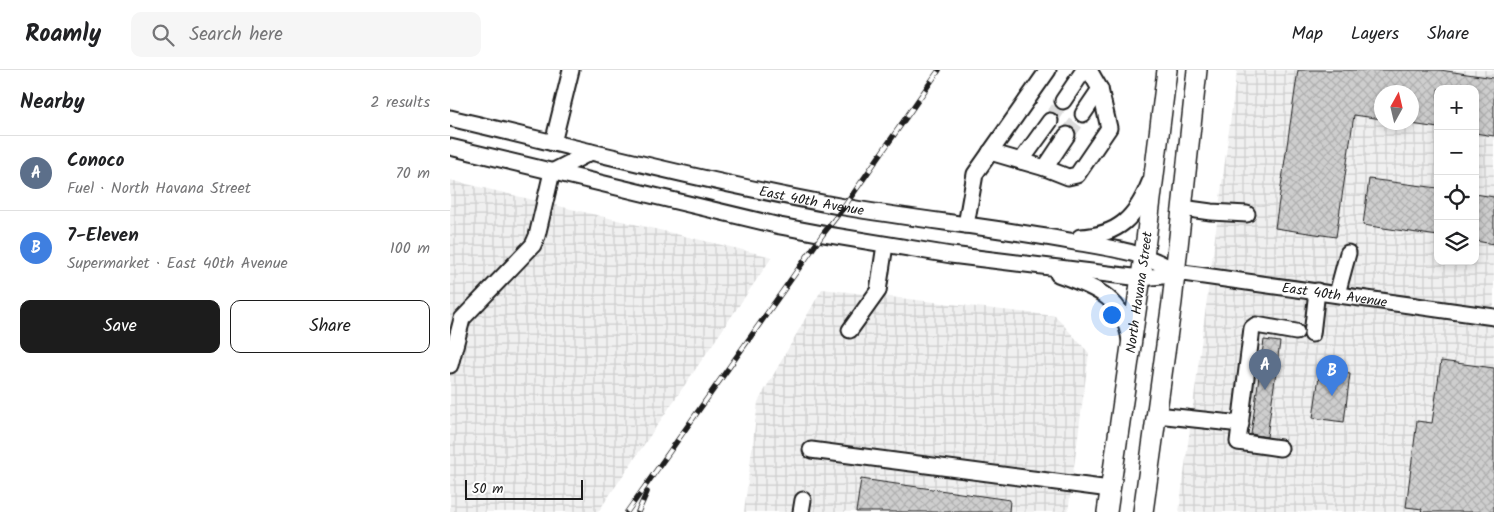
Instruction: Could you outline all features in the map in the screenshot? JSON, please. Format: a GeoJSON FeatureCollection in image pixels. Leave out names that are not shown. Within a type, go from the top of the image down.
{"type":"FeatureCollection","features":[{"type":"Feature","properties":{"kind":"main road","name":"North Havana Street"},"geometry":{"type":"LineString","coordinates":[[1107,512],[1144,256],[1167,70]]}},
{"type":"Feature","properties":{"kind":"main road"},"geometry":{"type":"LineString","coordinates":[[1143,512],[1176,272],[1197,70]]}},
{"type":"Feature","properties":{"kind":"street"},"geometry":{"type":"LineString","coordinates":[[553,142],[571,70]]}},
{"type":"Feature","properties":{"kind":"street"},"geometry":{"type":"LineString","coordinates":[[966,225],[976,174],[1048,70]]}},
{"type":"Feature","properties":{"kind":"street"},"geometry":{"type":"LineString","coordinates":[[1063,101],[1084,70]]}},
{"type":"Feature","properties":{"kind":"street"},"geometry":{"type":"LineString","coordinates":[[990,152],[1045,168],[1068,177],[1078,175],[1109,128],[1100,89],[1089,70]]}},
{"type":"Feature","properties":{"kind":"street"},"geometry":{"type":"LineString","coordinates":[[1083,114],[1100,89]]}},
{"type":"Feature","properties":{"kind":"street","name":"East 40th Avenue"},"geometry":{"type":"LineString","coordinates":[[450,118],[716,181],[803,199],[884,214],[1051,237],[1144,256],[1162,262],[1176,272]]}},
{"type":"Feature","properties":{"kind":"street"},"geometry":{"type":"LineString","coordinates":[[1021,161],[1050,121]]}},
{"type":"Feature","properties":{"kind":"street"},"geometry":{"type":"LineString","coordinates":[[1045,168],[1067,135]]}},
{"type":"Feature","properties":{"kind":"street","name":"East 40th Avenue"},"geometry":{"type":"LineString","coordinates":[[450,147],[780,226],[885,245],[1141,278],[1162,276],[1176,272],[1494,317]]}},
{"type":"Feature","properties":{"kind":"street"},"geometry":{"type":"LineString","coordinates":[[450,366],[462,319],[533,245],[537,236],[552,172],[591,152]]}},
{"type":"Feature","properties":{"kind":"street"},"geometry":{"type":"LineString","coordinates":[[584,180],[591,152]]}},
{"type":"Feature","properties":{"kind":"street"},"geometry":{"type":"LineString","coordinates":[[1051,237],[1095,236],[1106,234],[1120,226],[1140,204],[1156,163]]}},
{"type":"Feature","properties":{"kind":"street"},"geometry":{"type":"LineString","coordinates":[[1182,208],[1247,214]]}},
{"type":"Feature","properties":{"kind":"street"},"geometry":{"type":"LineString","coordinates":[[850,330],[878,291],[885,245]]}},
{"type":"Feature","properties":{"kind":"street"},"geometry":{"type":"LineString","coordinates":[[1336,294],[1348,253]]}},
{"type":"Feature","properties":{"kind":"street"},"geometry":{"type":"LineString","coordinates":[[1033,265],[1084,283],[1115,303],[1123,315],[1131,347]]}},
{"type":"Feature","properties":{"kind":"street"},"geometry":{"type":"LineString","coordinates":[[1312,334],[1317,291]]}},
{"type":"Feature","properties":{"kind":"street"},"geometry":{"type":"LineString","coordinates":[[1280,448],[1240,443],[1238,441],[1252,328],[1256,325],[1296,332]]}},
{"type":"Feature","properties":{"kind":"street"},"geometry":{"type":"LineString","coordinates":[[1157,415],[1241,424]]}},
{"type":"Feature","properties":{"kind":"street"},"geometry":{"type":"LineString","coordinates":[[811,450],[1110,489]]}},
{"type":"Feature","properties":{"kind":"shaded area"},"geometry":{"type":"Polygon","coordinates":[[[1237,70],[1494,70],[1494,512],[1179,512],[1237,70]]]}},
{"type":"Feature","properties":{"kind":"shaded area"},"geometry":{"type":"Polygon","coordinates":[[[450,180],[772,257],[598,512],[450,512],[450,180]]]}},
{"type":"Feature","properties":{"kind":"shaded area"},"geometry":{"type":"Polygon","coordinates":[[[822,289],[1055,316],[1089,353],[1068,512],[744,512],[758,402],[822,289]]]}},
{"type":"Feature","properties":{"kind":"building"},"geometry":{"type":"Polygon","coordinates":[[[1298,70],[1440,70],[1494,78],[1494,136],[1479,134],[1479,85],[1434,85],[1434,127],[1419,125],[1419,85],[1374,85],[1374,118],[1354,115],[1336,237],[1275,228],[1298,70]]]}},
{"type":"Feature","properties":{"kind":"building"},"geometry":{"type":"Polygon","coordinates":[[[1369,179],[1434,187],[1434,235],[1363,225],[1369,179]]]}},
{"type":"Feature","properties":{"kind":"building"},"geometry":{"type":"Polygon","coordinates":[[[1479,195],[1494,197],[1494,244],[1479,242],[1479,195]]]}},
{"type":"Feature","properties":{"kind":"building"},"geometry":{"type":"Polygon","coordinates":[[[1264,340],[1280,342],[1267,437],[1251,434],[1264,340]]]}},
{"type":"Feature","properties":{"kind":"building"},"geometry":{"type":"Polygon","coordinates":[[[1441,361],[1494,368],[1494,512],[1421,512],[1422,509],[1406,507],[1417,421],[1432,423],[1441,361]]]}},
{"type":"Feature","properties":{"kind":"building"},"geometry":{"type":"Polygon","coordinates":[[[1320,369],[1350,374],[1344,422],[1313,418],[1320,369]]]}},
{"type":"Feature","properties":{"kind":"building"},"geometry":{"type":"Polygon","coordinates":[[[861,479],[1010,500],[1009,512],[856,512],[861,479]]]}},
{"type":"Feature","properties":{"kind":"tunnel"},"geometry":{"type":"LineString","coordinates":[[1050,121],[1063,101]]}},
{"type":"Feature","properties":{"kind":"tunnel"},"geometry":{"type":"LineString","coordinates":[[1067,135],[1083,114]]}},
{"type":"Feature","properties":{"kind":"railway"},"geometry":{"type":"LineString","coordinates":[[627,512],[939,70]]}},
{"type":"Feature","properties":{"kind":"railway"},"geometry":{"type":"LineString","coordinates":[[638,512],[647,492]]}},
{"type":"Feature","properties":{"kind":"place","name":"Conoco"},"geometry":{"type":"Point","coordinates":[1265,390]}},
{"type":"Feature","properties":{"kind":"place","name":"7-Eleven"},"geometry":{"type":"Point","coordinates":[1332,396]}}]}
